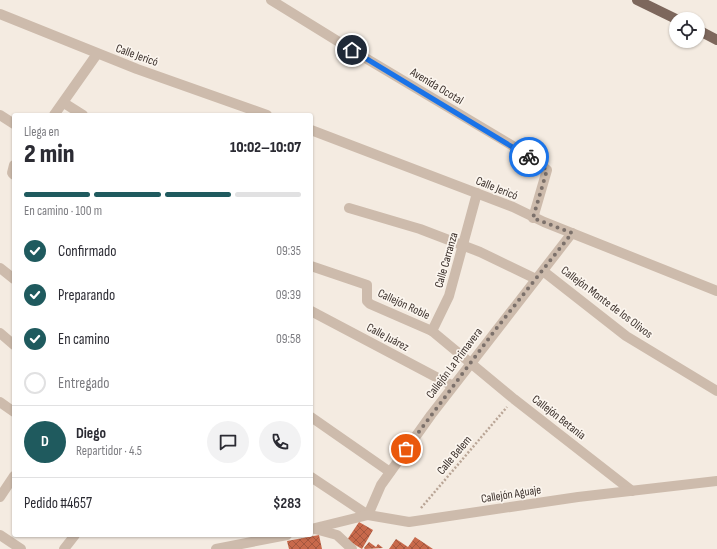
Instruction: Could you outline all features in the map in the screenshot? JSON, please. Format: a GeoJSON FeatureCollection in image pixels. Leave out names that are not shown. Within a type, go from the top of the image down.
{"type":"FeatureCollection","features":[{"type":"Feature","properties":{"kind":"main road"},"geometry":{"type":"LineString","coordinates":[[637,0],[669,16]]}},
{"type":"Feature","properties":{"kind":"main road"},"geometry":{"type":"LineString","coordinates":[[705,34],[717,40]]}},
{"type":"Feature","properties":{"kind":"street","name":"Avenida Ocotal"},"geometry":{"type":"LineString","coordinates":[[271,0],[528,156],[547,170],[533,218]]}},
{"type":"Feature","properties":{"kind":"street","name":"Calle Jericó"},"geometry":{"type":"LineString","coordinates":[[0,14],[98,54],[261,113]]}},
{"type":"Feature","properties":{"kind":"street"},"geometry":{"type":"LineString","coordinates":[[56,113],[98,54]]}},
{"type":"Feature","properties":{"kind":"street"},"geometry":{"type":"LineString","coordinates":[[64,103],[80,113]]}},
{"type":"Feature","properties":{"kind":"street"},"geometry":{"type":"LineString","coordinates":[[0,114],[12,123]]}},
{"type":"Feature","properties":{"kind":"street","name":"Calle Jericó"},"geometry":{"type":"LineString","coordinates":[[313,131],[477,193],[533,218],[717,291]]}},
{"type":"Feature","properties":{"kind":"street","name":"Calle Carranza"},"geometry":{"type":"LineString","coordinates":[[432,331],[450,296],[477,193]]}},
{"type":"Feature","properties":{"kind":"street"},"geometry":{"type":"LineString","coordinates":[[349,208],[420,229],[464,246],[536,279]]}},
{"type":"Feature","properties":{"kind":"street","name":"Callejón La Primavera"},"geometry":{"type":"LineString","coordinates":[[368,515],[381,485],[452,386],[572,233]]}},
{"type":"Feature","properties":{"kind":"street","name":"Callejón Roble"},"geometry":{"type":"LineString","coordinates":[[313,267],[362,282],[367,285],[367,298],[370,304],[432,331],[471,362]]}},
{"type":"Feature","properties":{"kind":"street"},"geometry":{"type":"LineString","coordinates":[[0,268],[12,277]]}},
{"type":"Feature","properties":{"kind":"street","name":"Callejón Monte de los Olivos"},"geometry":{"type":"LineString","coordinates":[[543,271],[626,336],[717,391]]}},
{"type":"Feature","properties":{"kind":"street","name":"Calle Juárez"},"geometry":{"type":"LineString","coordinates":[[313,312],[452,386]]}},
{"type":"Feature","properties":{"kind":"street"},"geometry":{"type":"LineString","coordinates":[[0,333],[12,343]]}},
{"type":"Feature","properties":{"kind":"street","name":"Callejón Betania"},"geometry":{"type":"LineString","coordinates":[[471,362],[514,399],[632,491]]}},
{"type":"Feature","properties":{"kind":"street"},"geometry":{"type":"LineString","coordinates":[[0,402],[12,411]]}},
{"type":"Feature","properties":{"kind":"street"},"geometry":{"type":"LineString","coordinates":[[313,418],[390,472]]}},
{"type":"Feature","properties":{"kind":"street"},"geometry":{"type":"LineString","coordinates":[[313,478],[368,515]]}},
{"type":"Feature","properties":{"kind":"street"},"geometry":{"type":"LineString","coordinates":[[0,497],[12,479]]}},
{"type":"Feature","properties":{"kind":"street","name":"Callejón Aguaje"},"geometry":{"type":"LineString","coordinates":[[313,528],[368,515],[409,522],[578,497],[717,482]]}},
{"type":"Feature","properties":{"kind":"street"},"geometry":{"type":"LineString","coordinates":[[313,528],[337,535],[352,549]]}},
{"type":"Feature","properties":{"kind":"street"},"geometry":{"type":"LineString","coordinates":[[0,535],[21,549]]}},
{"type":"Feature","properties":{"kind":"street"},"geometry":{"type":"LineString","coordinates":[[64,549],[73,537]]}},
{"type":"Feature","properties":{"kind":"street"},"geometry":{"type":"LineString","coordinates":[[216,549],[277,537]]}},
{"type":"Feature","properties":{"kind":"path","name":"Calle Belem"},"geometry":{"type":"LineString","coordinates":[[409,522],[514,399]]}},
{"type":"Feature","properties":{"kind":"building"},"geometry":{"type":"Polygon","coordinates":[[[359,522],[373,530],[362,549],[347,540],[359,522]]]}},
{"type":"Feature","properties":{"kind":"building"},"geometry":{"type":"Polygon","coordinates":[[[319,535],[322,549],[289,549],[287,541],[319,535]]]}},
{"type":"Feature","properties":{"kind":"building"},"geometry":{"type":"Polygon","coordinates":[[[415,537],[433,549],[389,549],[396,539],[408,547],[415,537]]]}},
{"type":"Feature","properties":{"kind":"building"},"geometry":{"type":"Polygon","coordinates":[[[369,542],[376,547],[378,544],[383,548],[365,549],[364,548],[369,542]]]}},
{"type":"Feature","properties":{"kind":"way so far"},"geometry":{"type":"LineString","coordinates":[[406,449],[496,329],[572,233],[533,218],[547,170],[529,157]]}},
{"type":"Feature","properties":{"kind":"route"},"geometry":{"type":"LineString","coordinates":[[352,50],[529,157]]}}]}
